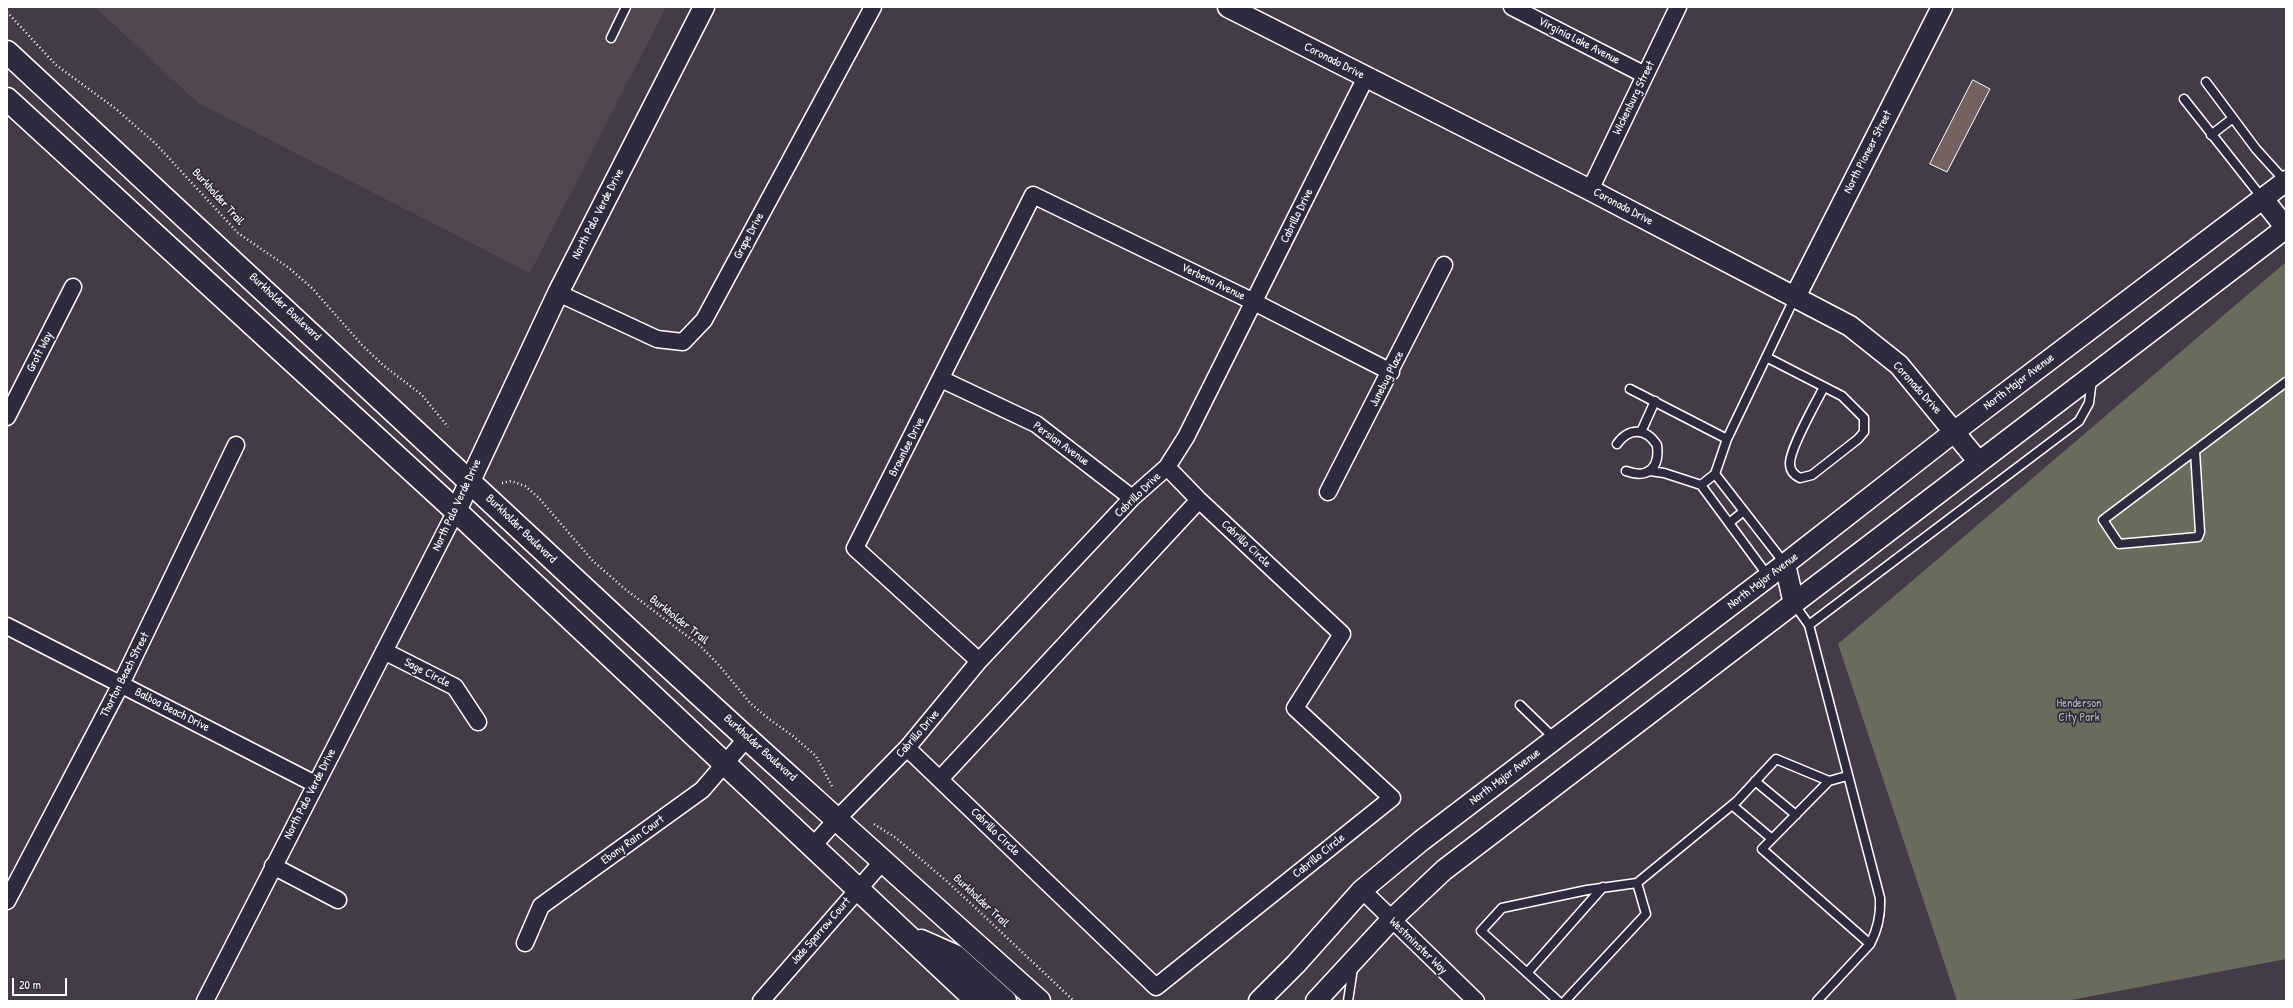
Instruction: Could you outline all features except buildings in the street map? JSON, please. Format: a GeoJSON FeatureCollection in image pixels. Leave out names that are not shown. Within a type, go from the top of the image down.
{"type":"FeatureCollection","features":[{"type":"Feature","properties":{"kind":"main road","name":"Burkholder Boulevard"},"geometry":{"type":"LineString","coordinates":[[7,52],[747,738],[1040,1001]]}},
{"type":"Feature","properties":{"kind":"main road"},"geometry":{"type":"LineString","coordinates":[[7,99],[456,512],[977,1001]]}},
{"type":"Feature","properties":{"kind":"main road"},"geometry":{"type":"LineString","coordinates":[[908,935],[956,956],[1006,1001]]}},
{"type":"Feature","properties":{"kind":"street","name":"North Palo Verde Drive"},"geometry":{"type":"LineString","coordinates":[[205,1001],[315,784],[456,512],[469,479],[558,293],[704,7]]}},
{"type":"Feature","properties":{"kind":"street","name":"Grape Drive"},"geometry":{"type":"LineString","coordinates":[[558,293],[657,339],[684,342],[704,320],[873,7]]}},
{"type":"Feature","properties":{"kind":"street","name":"Coronado Drive"},"geometry":{"type":"LineString","coordinates":[[1228,7],[1590,190],[1850,326],[1899,365],[1978,461]]}},
{"type":"Feature","properties":{"kind":"street","name":"Virginia Lake Avenue"},"geometry":{"type":"LineString","coordinates":[[1512,7],[1645,75]]}},
{"type":"Feature","properties":{"kind":"street","name":"Wickenburg Street"},"geometry":{"type":"LineString","coordinates":[[1590,190],[1678,7]]}},
{"type":"Feature","properties":{"kind":"street","name":"North Pioneer Street"},"geometry":{"type":"LineString","coordinates":[[1794,297],[1942,7]]}},
{"type":"Feature","properties":{"kind":"street","name":"Cabrillo Drive"},"geometry":{"type":"LineString","coordinates":[[812,847],[837,819],[907,748],[979,662],[1132,498],[1167,467],[1186,437],[1366,77]]}},
{"type":"Feature","properties":{"kind":"street","name":"North Major Avenue"},"geometry":{"type":"LineString","coordinates":[[1259,1001],[1296,964],[1362,890],[1421,840],[1785,564],[1954,432],[2286,181]]}},
{"type":"Feature","properties":{"kind":"street","name":"Verbena Avenue"},"geometry":{"type":"LineString","coordinates":[[1034,195],[1254,302],[1391,372]]}},
{"type":"Feature","properties":{"kind":"street","name":"Brownlee Drive"},"geometry":{"type":"LineString","coordinates":[[979,662],[855,548],[1034,195]]}},
{"type":"Feature","properties":{"kind":"street"},"geometry":{"type":"LineString","coordinates":[[1316,1001],[1354,958],[1391,920],[1444,870],[1794,604],[1978,461],[2286,228],[2263,198]]}},
{"type":"Feature","properties":{"kind":"street","name":"Junebug Place"},"geometry":{"type":"LineString","coordinates":[[1328,492],[1391,372],[1444,266]]}},
{"type":"Feature","properties":{"kind":"street","name":"Groft Way"},"geometry":{"type":"LineString","coordinates":[[7,417],[73,288]]}},
{"type":"Feature","properties":{"kind":"street","name":"Persian Avenue"},"geometry":{"type":"LineString","coordinates":[[941,379],[1036,424],[1132,498]]}},
{"type":"Feature","properties":{"kind":"street","name":"Thorton Beach Street"},"geometry":{"type":"LineString","coordinates":[[7,901],[121,684],[236,445]]}},
{"type":"Feature","properties":{"kind":"street","name":"Cabrillo Circle"},"geometry":{"type":"LineString","coordinates":[[907,748],[1156,987],[1392,798],[1295,708],[1342,634],[1199,500],[1167,467]]}},
{"type":"Feature","properties":{"kind":"street"},"geometry":{"type":"LineString","coordinates":[[940,779],[1199,500]]}},
{"type":"Feature","properties":{"kind":"street"},"geometry":{"type":"LineString","coordinates":[[1785,564],[1794,604]]}},
{"type":"Feature","properties":{"kind":"street"},"geometry":{"type":"LineString","coordinates":[[1768,577],[1794,604]]}},
{"type":"Feature","properties":{"kind":"street","name":"Balboa Beach Drive"},"geometry":{"type":"LineString","coordinates":[[7,626],[89,670],[121,684],[315,784]]}},
{"type":"Feature","properties":{"kind":"street","name":"Sage Circle"},"geometry":{"type":"LineString","coordinates":[[384,651],[455,687],[478,722]]}},
{"type":"Feature","properties":{"kind":"street","name":"Ebony Rain Court"},"geometry":{"type":"LineString","coordinates":[[525,943],[541,906],[702,790],[747,738]]}},
{"type":"Feature","properties":{"kind":"street","name":"Jade Sparrow Court"},"geometry":{"type":"LineString","coordinates":[[761,1001],[883,861]]}},
{"type":"Feature","properties":{"kind":"street"},"geometry":{"type":"LineString","coordinates":[[273,866],[338,900]]}},
{"type":"Feature","properties":{"kind":"street","name":"Westminster Way"},"geometry":{"type":"LineString","coordinates":[[1362,890],[1391,920],[1476,1001]]}},
{"type":"Feature","properties":{"kind":"street"},"geometry":{"type":"LineString","coordinates":[[1270,1001],[1296,964]]}},
{"type":"Feature","properties":{"kind":"lane"},"geometry":{"type":"LineString","coordinates":[[610,38],[626,7]]}},
{"type":"Feature","properties":{"kind":"lane"},"geometry":{"type":"LineString","coordinates":[[2206,82],[2233,118],[2286,181]]}},
{"type":"Feature","properties":{"kind":"lane"},"geometry":{"type":"LineString","coordinates":[[2184,99],[2211,135],[2263,198]]}},
{"type":"Feature","properties":{"kind":"lane"},"geometry":{"type":"LineString","coordinates":[[2211,135],[2233,118]]}},
{"type":"Feature","properties":{"kind":"lane"},"geometry":{"type":"LineString","coordinates":[[1701,485],[1715,474],[1727,439],[1794,297]]}},
{"type":"Feature","properties":{"kind":"lane"},"geometry":{"type":"LineString","coordinates":[[1766,357],[1842,396],[1864,418],[1864,432],[1858,440],[1812,475],[1800,478],[1794,475],[1791,470],[1791,456],[1824,387]]}},
{"type":"Feature","properties":{"kind":"lane"},"geometry":{"type":"LineString","coordinates":[[1809,625],[2079,421],[2088,403],[2093,374]]}},
{"type":"Feature","properties":{"kind":"lane"},"geometry":{"type":"LineString","coordinates":[[2195,451],[2200,532],[2198,537],[2119,544],[2103,520],[2286,382]]}},
{"type":"Feature","properties":{"kind":"lane"},"geometry":{"type":"LineString","coordinates":[[1630,389],[1727,439]]}},
{"type":"Feature","properties":{"kind":"lane"},"geometry":{"type":"LineString","coordinates":[[1641,432],[1655,401]]}},
{"type":"Feature","properties":{"kind":"lane"},"geometry":{"type":"LineString","coordinates":[[1617,444],[1626,433],[1641,432],[1648,436],[1657,445],[1655,466],[1650,471]]}},
{"type":"Feature","properties":{"kind":"lane"},"geometry":{"type":"LineString","coordinates":[[1626,471],[1636,474],[1650,471],[1664,472],[1701,485],[1768,577]]}},
{"type":"Feature","properties":{"kind":"lane"},"geometry":{"type":"LineString","coordinates":[[1715,474],[1785,564]]}},
{"type":"Feature","properties":{"kind":"lane"},"geometry":{"type":"LineString","coordinates":[[1729,523],[1744,511]]}},
{"type":"Feature","properties":{"kind":"lane"},"geometry":{"type":"LineString","coordinates":[[1794,604],[1809,625],[1847,776],[1880,898],[1879,922],[1870,944],[1817,1001]]}},
{"type":"Feature","properties":{"kind":"lane"},"geometry":{"type":"LineString","coordinates":[[1520,706],[1555,739]]}},
{"type":"Feature","properties":{"kind":"lane"},"geometry":{"type":"LineString","coordinates":[[1558,1001],[1481,932],[1502,908],[1603,887],[1637,883],[1732,805],[1776,759],[1829,781]]}},
{"type":"Feature","properties":{"kind":"lane"},"geometry":{"type":"LineString","coordinates":[[1847,776],[1829,781],[1762,849],[1870,944]]}},
{"type":"Feature","properties":{"kind":"lane"},"geometry":{"type":"LineString","coordinates":[[1755,781],[1796,815]]}},
{"type":"Feature","properties":{"kind":"lane"},"geometry":{"type":"LineString","coordinates":[[1732,805],[1772,839]]}},
{"type":"Feature","properties":{"kind":"lane"},"geometry":{"type":"LineString","coordinates":[[1566,1001],[1646,914],[1637,883]]}},
{"type":"Feature","properties":{"kind":"lane"},"geometry":{"type":"LineString","coordinates":[[1527,973],[1603,887]]}},
{"type":"Feature","properties":{"kind":"lane"},"geometry":{"type":"LineString","coordinates":[[1348,1001],[1354,958]]}},
{"type":"Feature","properties":{"kind":"path","name":"Burkholder Trail"},"geometry":{"type":"LineString","coordinates":[[7,12],[56,65],[116,109],[156,144],[238,233],[289,268],[312,288],[362,345],[422,395],[448,427]]}},
{"type":"Feature","properties":{"kind":"path","name":"Burkholder Trail"},"geometry":{"type":"LineString","coordinates":[[501,483],[511,481],[525,486],[538,497],[593,561],[625,589],[698,645],[718,664],[750,703],[816,756],[826,771],[834,789]]}},
{"type":"Feature","properties":{"kind":"path","name":"Burkholder Trail"},"geometry":{"type":"LineString","coordinates":[[869,821],[896,838],[950,884],[1074,1001]]}},
{"type":"Feature","properties":{"kind":"shaded area"},"geometry":{"type":"Polygon","coordinates":[[[95,7],[666,7],[530,273],[198,103],[95,7]]]}},
{"type":"Feature","properties":{"kind":"green space","name":"Henderson City Park"},"geometry":{"type":"Polygon","coordinates":[[[2286,262],[2286,959],[2066,1001],[1957,1001],[1838,644],[2286,262]]]}}]}
